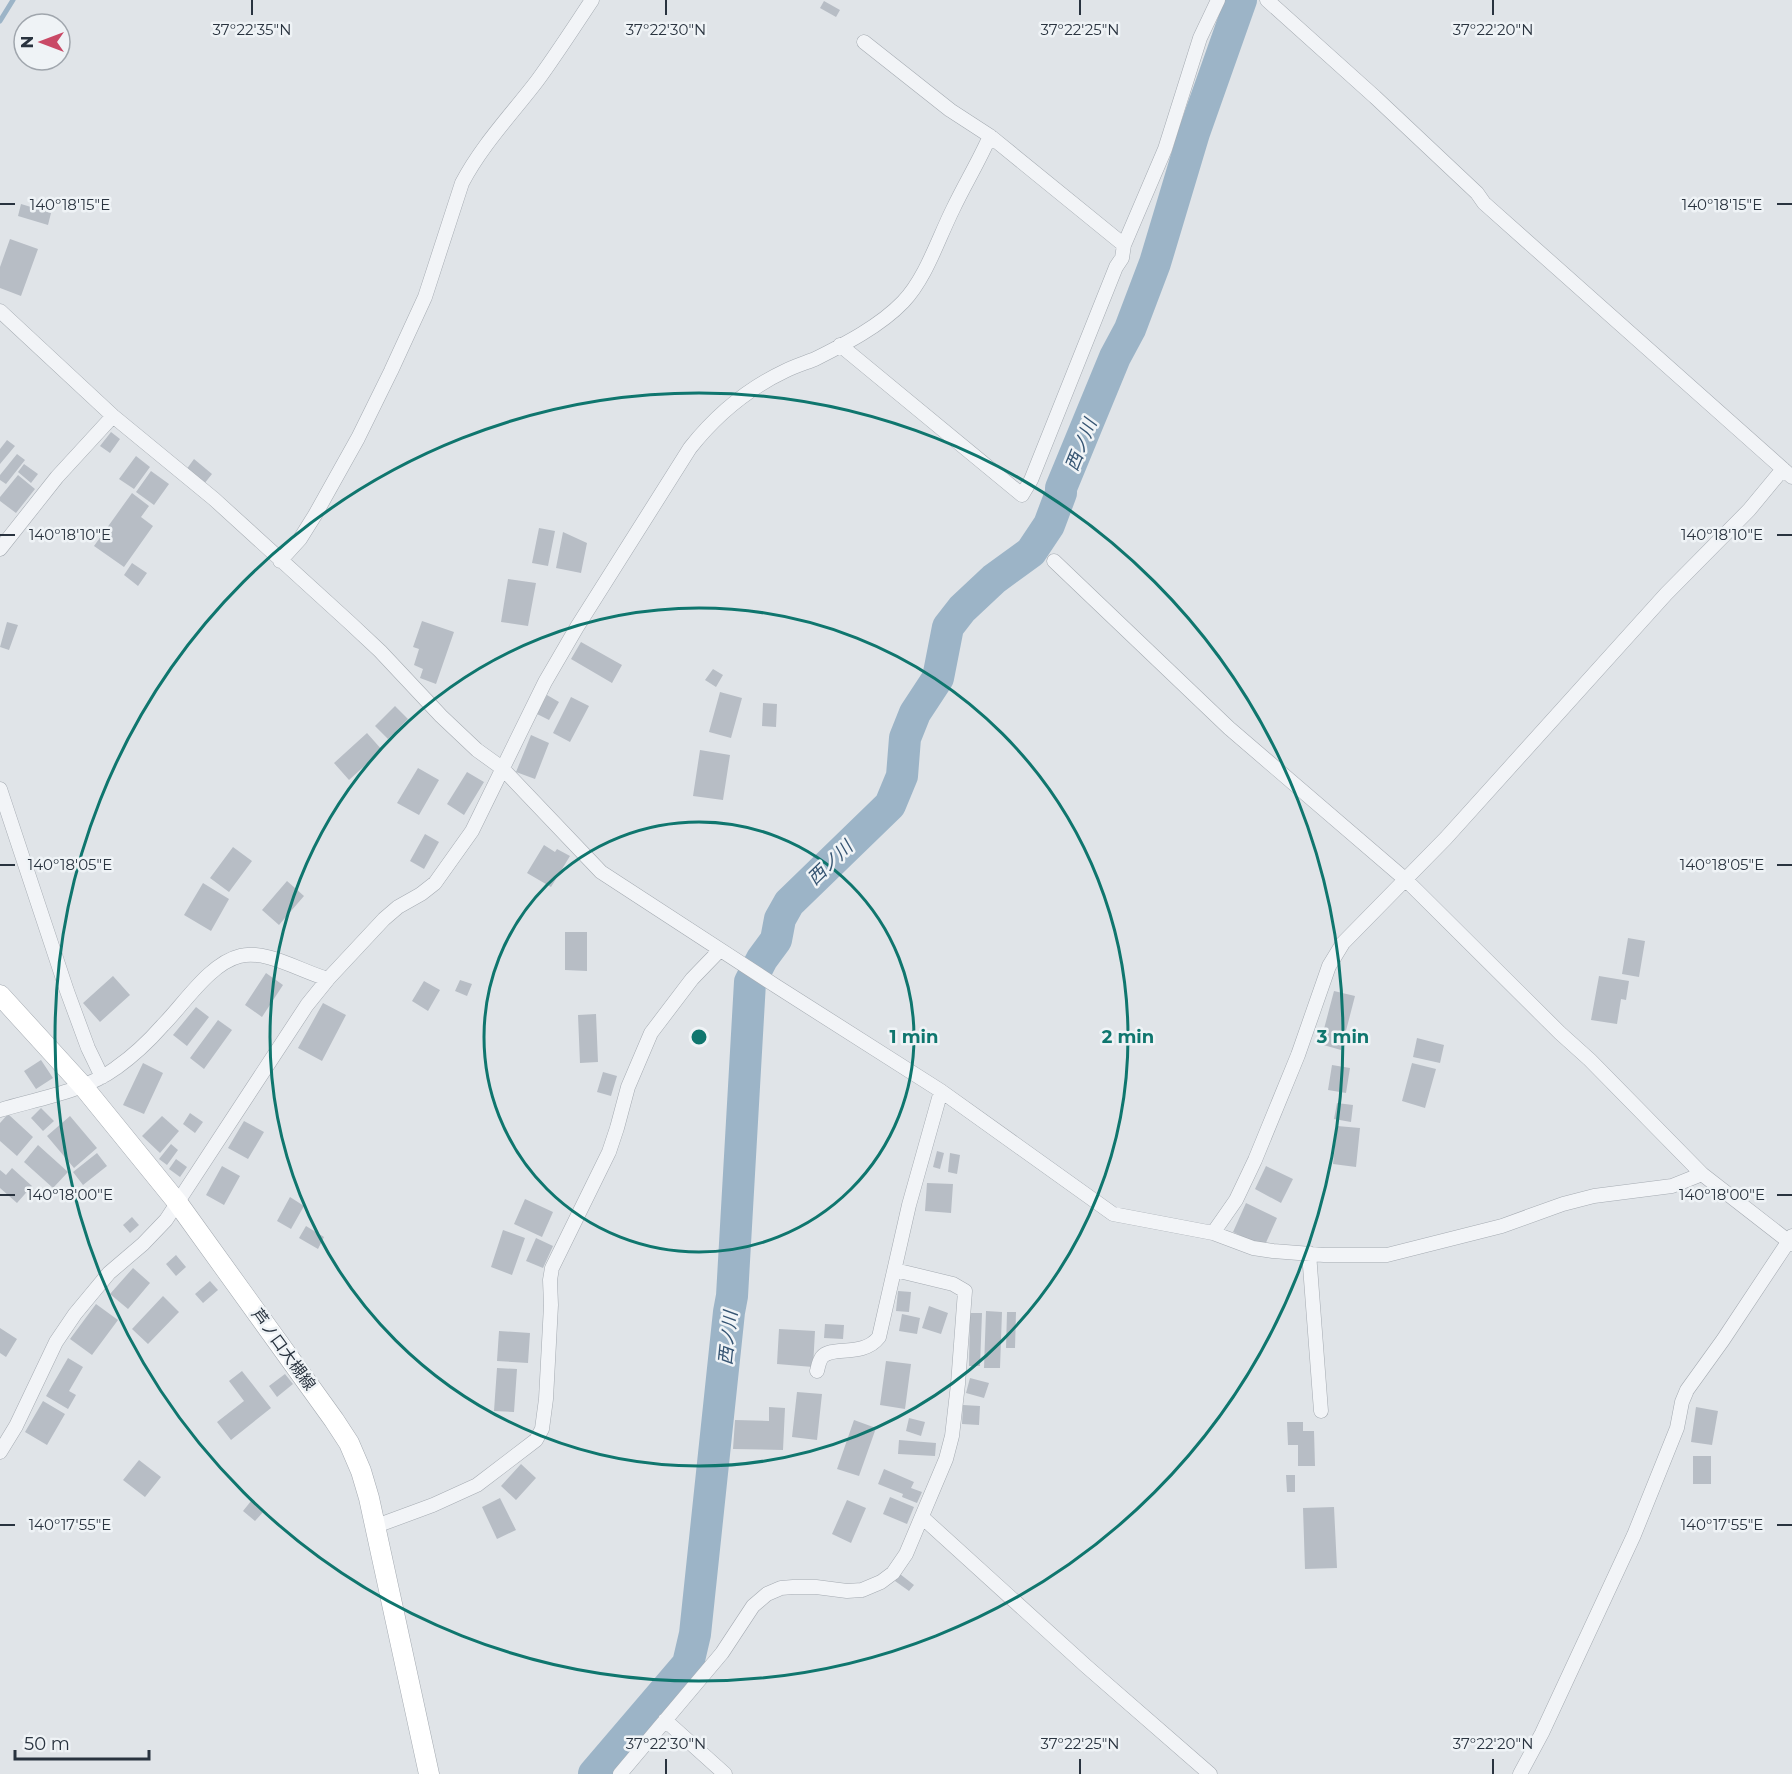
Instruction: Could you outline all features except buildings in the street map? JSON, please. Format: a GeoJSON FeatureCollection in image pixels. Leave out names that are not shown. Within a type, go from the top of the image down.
{"type":"FeatureCollection","features":[{"type":"Feature","properties":{"kind":"main road","name":"芦ノ口大槻線"},"geometry":{"type":"LineString","coordinates":[[0,995],[82,1085],[177,1202],[300,1370],[344,1435],[361,1471],[376,1526],[429,1774]]}},
{"type":"Feature","properties":{"kind":"street"},"geometry":{"type":"LineString","coordinates":[[280,561],[300,539],[315,515],[358,438],[391,371],[425,297],[462,183],[469,169],[494,133],[536,82],[592,0]]}},
{"type":"Feature","properties":{"kind":"street"},"geometry":{"type":"LineString","coordinates":[[840,345],[1022,495],[1031,480],[1116,267],[1122,258],[1125,245],[1165,149],[1200,38],[1218,0]]}},
{"type":"Feature","properties":{"kind":"street"},"geometry":{"type":"LineString","coordinates":[[1213,1233],[1236,1200],[1279,1106],[1329,966],[1342,943],[1406,880],[1666,594],[1788,473],[1484,203],[1477,193],[1375,97],[1267,0]]}},
{"type":"Feature","properties":{"kind":"street"},"geometry":{"type":"LineString","coordinates":[[864,42],[950,110],[990,136],[1125,245]]}},
{"type":"Feature","properties":{"kind":"street"},"geometry":{"type":"LineString","coordinates":[[0,1452],[16,1426],[56,1342],[75,1314],[109,1273],[143,1244],[166,1220],[267,1064],[328,979],[384,919],[435,883],[472,831],[561,655],[690,447],[741,396],[786,370],[840,345],[904,302],[923,275],[958,198],[990,136]]}},
{"type":"Feature","properties":{"kind":"street"},"geometry":{"type":"LineString","coordinates":[[0,311],[113,416],[214,499],[380,651],[441,716],[477,750],[502,768],[601,872],[747,968],[941,1090],[1113,1214],[1213,1233],[1252,1248],[1309,1253],[1387,1255],[1502,1226],[1594,1196],[1672,1186],[1702,1173]]}},
{"type":"Feature","properties":{"kind":"street"},"geometry":{"type":"LineString","coordinates":[[0,549],[57,477],[113,416]]}},
{"type":"Feature","properties":{"kind":"street"},"geometry":{"type":"LineString","coordinates":[[1054,561],[1229,728],[1406,880],[1702,1173],[1791,1240],[1687,1390],[1677,1428],[1634,1535],[1521,1774]]}},
{"type":"Feature","properties":{"kind":"street"},"geometry":{"type":"LineString","coordinates":[[0,789],[67,991],[88,1048],[102,1077]]}},
{"type":"Feature","properties":{"kind":"street"},"geometry":{"type":"LineString","coordinates":[[376,1526],[433,1505],[477,1485],[536,1440],[542,1429],[546,1399],[552,1268],[609,1152],[628,1087],[651,1033],[692,979],[720,950]]}},
{"type":"Feature","properties":{"kind":"street"},"geometry":{"type":"LineString","coordinates":[[0,1110],[102,1077],[132,1056],[211,973],[232,959],[240,956],[262,955],[328,979]]}},
{"type":"Feature","properties":{"kind":"street"},"geometry":{"type":"LineString","coordinates":[[817,1371],[822,1358],[828,1353],[865,1348],[874,1344],[879,1337],[912,1196],[941,1090]]}},
{"type":"Feature","properties":{"kind":"street"},"geometry":{"type":"LineString","coordinates":[[1309,1253],[1321,1412]]}},
{"type":"Feature","properties":{"kind":"street"},"geometry":{"type":"LineString","coordinates":[[620,1774],[722,1653],[753,1606],[767,1594],[781,1588],[816,1587],[847,1591],[862,1590],[881,1582],[893,1573],[906,1554],[946,1459],[952,1436],[964,1291],[953,1284],[895,1270]]}},
{"type":"Feature","properties":{"kind":"street"},"geometry":{"type":"LineString","coordinates":[[923,1518],[1086,1666],[1210,1774]]}},
{"type":"Feature","properties":{"kind":"street"},"geometry":{"type":"LineString","coordinates":[[665,1720],[725,1774]]}},
{"type":"Feature","properties":{"kind":"waterway"},"geometry":{"type":"LineString","coordinates":[[0,21],[13,0]]}},
{"type":"Feature","properties":{"kind":"waterway","name":"西ノ川"},"geometry":{"type":"LineString","coordinates":[[594,1774],[688,1664],[695,1634],[732,1296],[750,982],[762,959],[776,940],[780,919],[789,903],[890,805],[902,776],[905,738],[915,713],[938,678],[948,627],[962,609],[994,579],[1031,552],[1049,525],[1061,488],[1115,357],[1130,329],[1155,263],[1194,133],[1241,0]]}}]}
